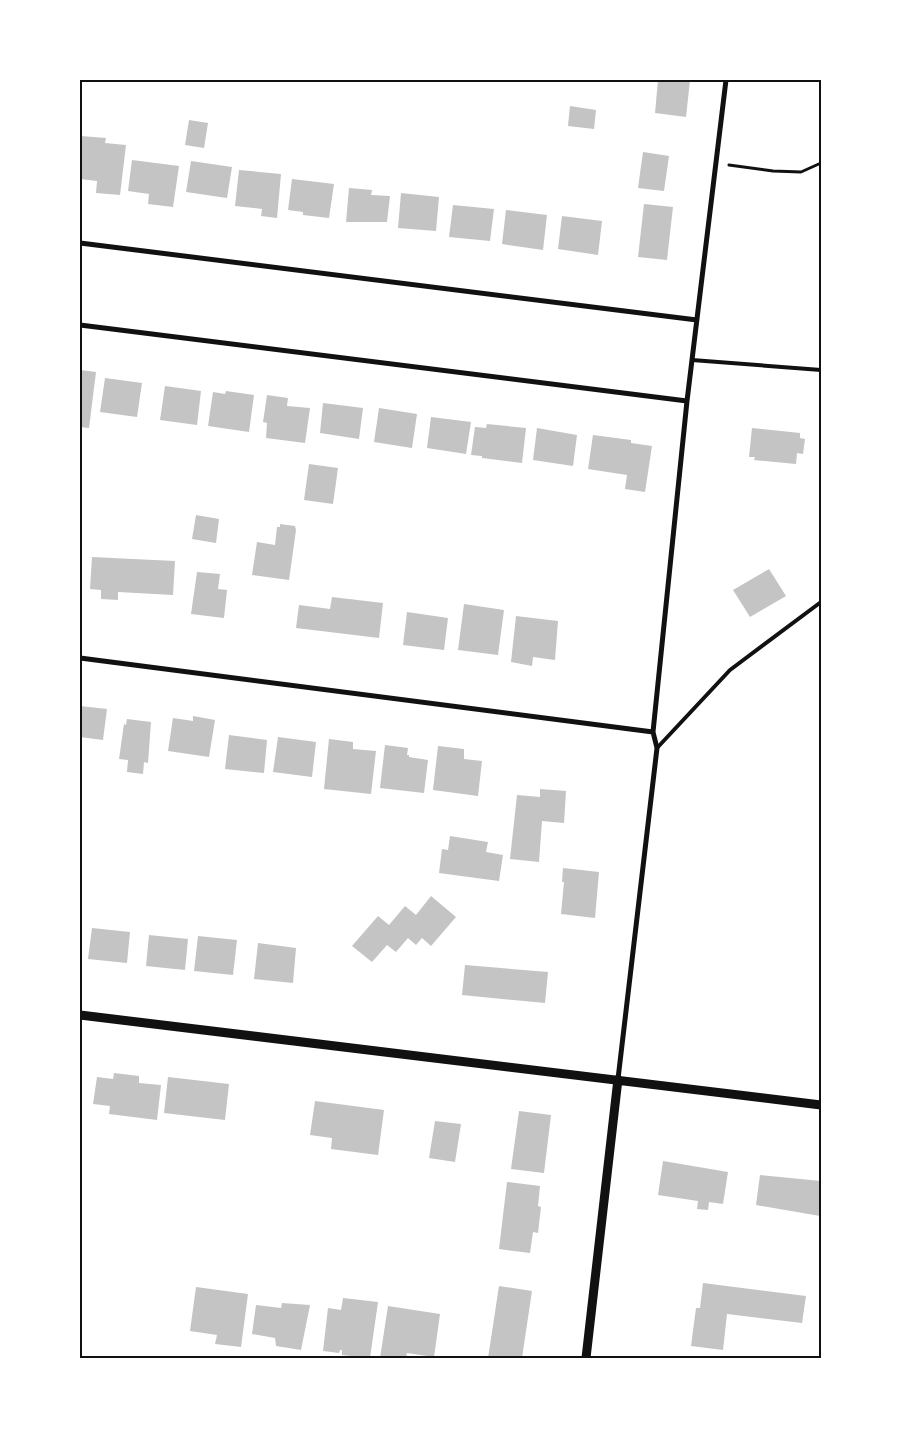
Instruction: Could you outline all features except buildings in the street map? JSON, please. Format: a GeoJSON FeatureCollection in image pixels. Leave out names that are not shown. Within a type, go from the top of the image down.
{"type":"FeatureCollection","features":[{"type":"Feature","properties":{"kind":"street"},"geometry":{"type":"LineString","coordinates":[[586,1358],[657,748],[654,732],[687,401],[726,80]]}},
{"type":"Feature","properties":{"kind":"street"},"geometry":{"type":"LineString","coordinates":[[80,243],[696,320]]}},
{"type":"Feature","properties":{"kind":"street"},"geometry":{"type":"LineString","coordinates":[[80,325],[687,401]]}},
{"type":"Feature","properties":{"kind":"street"},"geometry":{"type":"LineString","coordinates":[[80,658],[654,732]]}},
{"type":"Feature","properties":{"kind":"street"},"geometry":{"type":"LineString","coordinates":[[80,1015],[821,1105]]}},
{"type":"Feature","properties":{"kind":"lane"},"geometry":{"type":"LineString","coordinates":[[692,360],[821,370]]}},
{"type":"Feature","properties":{"kind":"lane"},"geometry":{"type":"LineString","coordinates":[[657,748],[730,670],[821,602]]}},
{"type":"Feature","properties":{"kind":"path"},"geometry":{"type":"LineString","coordinates":[[716,161],[738,168],[801,172],[821,163]]}}]}
